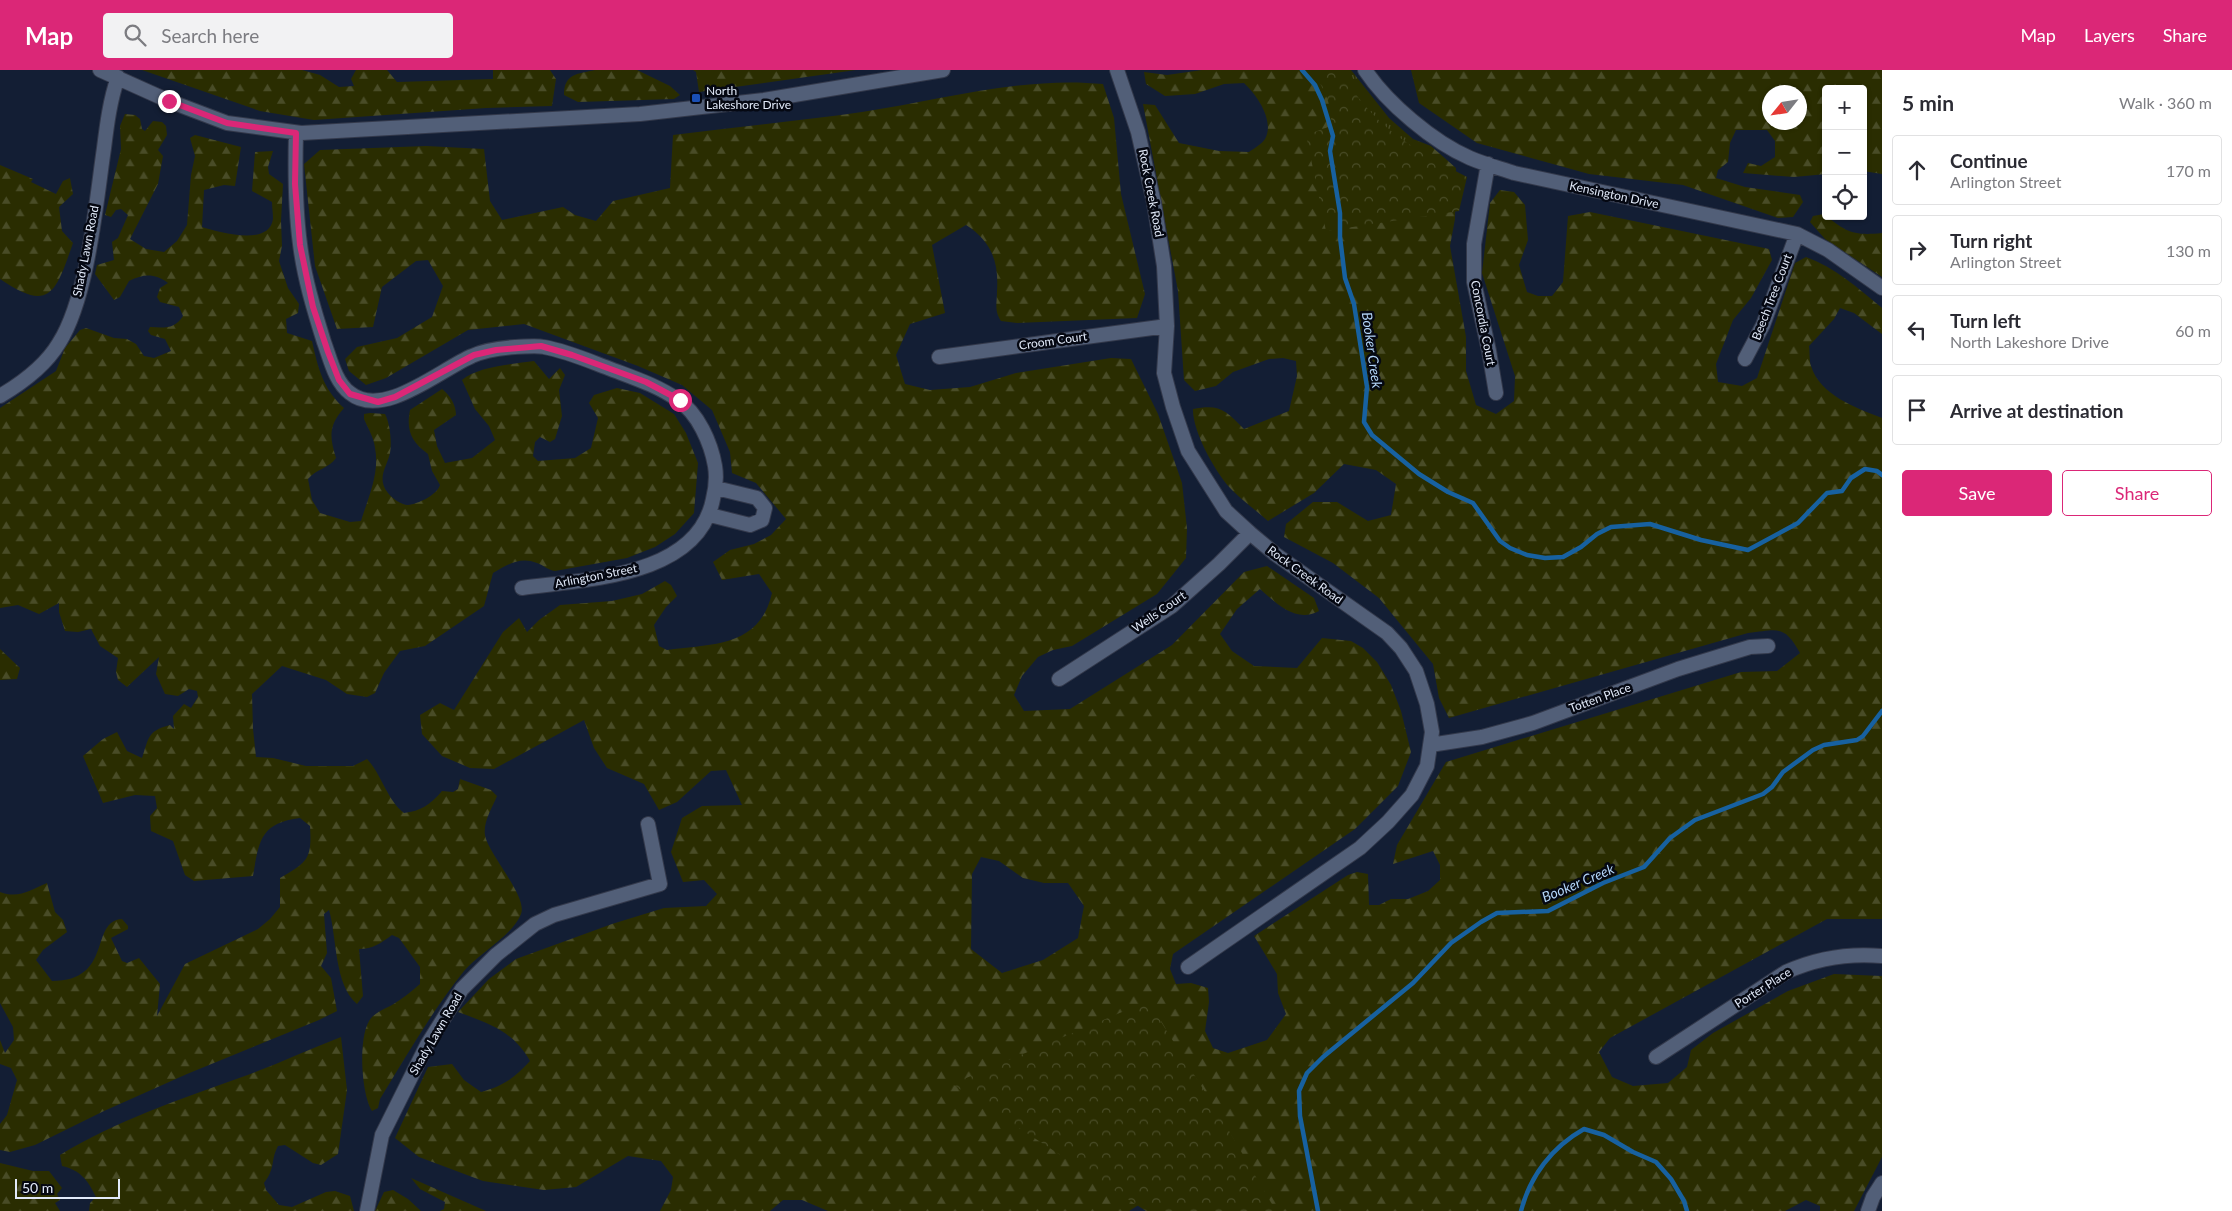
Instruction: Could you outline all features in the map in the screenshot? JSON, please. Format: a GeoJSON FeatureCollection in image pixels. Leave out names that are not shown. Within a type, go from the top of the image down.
{"type":"FeatureCollection","features":[{"type":"Feature","properties":{"kind":"street"},"geometry":{"type":"LineString","coordinates":[[100,70],[169,101],[227,123],[296,133],[640,114],[764,100],[943,70]]}},
{"type":"Feature","properties":{"kind":"street","name":"Rock Creek Road"},"geometry":{"type":"LineString","coordinates":[[1117,70],[1138,132],[1154,203],[1164,266],[1167,326],[1164,373],[1188,451],[1226,511],[1275,554],[1386,633],[1401,648],[1416,671],[1427,704],[1432,732],[1428,766],[1412,795],[1388,822],[1367,842],[1188,967]]}},
{"type":"Feature","properties":{"kind":"street","name":"Kensington Drive"},"geometry":{"type":"LineString","coordinates":[[1365,70],[1391,101],[1414,122],[1469,157],[1524,176],[1797,234],[1828,250],[1882,288]]}},
{"type":"Feature","properties":{"kind":"street","name":"Shady Lawn Road"},"geometry":{"type":"LineString","coordinates":[[0,396],[28,378],[46,361],[59,344],[69,325],[86,261],[110,107],[118,77]]}},
{"type":"Feature","properties":{"kind":"street","name":"Arlington Street"},"geometry":{"type":"LineString","coordinates":[[296,133],[295,184],[300,245],[313,307],[328,352],[339,380],[350,394],[378,402],[395,397],[474,355],[504,348],[541,346],[572,355],[646,382],[680,400],[707,437],[717,480],[716,488],[710,515],[693,539],[669,557],[635,570],[522,588]]}},
{"type":"Feature","properties":{"kind":"street","name":"Concordia Court"},"geometry":{"type":"LineString","coordinates":[[1488,164],[1474,244],[1474,282],[1496,392]]}},
{"type":"Feature","properties":{"kind":"street","name":"Beech Tree Court"},"geometry":{"type":"LineString","coordinates":[[1745,359],[1754,346],[1763,326],[1797,234]]}},
{"type":"Feature","properties":{"kind":"street","name":"Croom Court"},"geometry":{"type":"LineString","coordinates":[[939,357],[1167,326]]}},
{"type":"Feature","properties":{"kind":"street"},"geometry":{"type":"LineString","coordinates":[[710,515],[750,525],[762,520],[764,515],[765,508],[757,498],[716,488]]}},
{"type":"Feature","properties":{"kind":"street","name":"Wells Court"},"geometry":{"type":"LineString","coordinates":[[1058,679],[1172,606],[1250,533]]}},
{"type":"Feature","properties":{"kind":"street","name":"Totten Place"},"geometry":{"type":"LineString","coordinates":[[1430,745],[1482,737],[1533,723],[1678,669],[1750,647],[1768,646]]}},
{"type":"Feature","properties":{"kind":"street","name":"Shady Lawn Road"},"geometry":{"type":"LineString","coordinates":[[367,1211],[382,1135],[427,1044],[462,988],[496,955],[535,924],[554,915],[660,884],[648,824]]}},
{"type":"Feature","properties":{"kind":"street","name":"Porter Place"},"geometry":{"type":"LineString","coordinates":[[1656,1057],[1786,972],[1801,965],[1841,956],[1882,956]]}},
{"type":"Feature","properties":{"kind":"street"},"geometry":{"type":"LineString","coordinates":[[1868,1211],[1873,1197],[1882,1184]]}},
{"type":"Feature","properties":{"kind":"green space"},"geometry":{"type":"Polygon","coordinates":[[[142,70],[302,70],[320,75],[339,87],[354,86],[351,79],[356,70],[387,70],[397,82],[493,79],[493,70],[550,70],[556,79],[552,106],[486,108],[314,120],[260,111],[142,70]]]}},
{"type":"Feature","properties":{"kind":"green space"},"geometry":{"type":"Polygon","coordinates":[[[595,70],[637,70],[670,86],[680,95],[674,99],[578,102],[564,95],[566,82],[569,78],[595,70]]]}},
{"type":"Feature","properties":{"kind":"green space"},"geometry":{"type":"Polygon","coordinates":[[[693,70],[856,70],[699,92],[696,72],[693,70]]]}},
{"type":"Feature","properties":{"kind":"green space"},"geometry":{"type":"Polygon","coordinates":[[[1202,70],[1325,70],[1361,176],[1413,139],[1431,146],[1456,168],[1455,219],[1450,246],[1466,337],[1466,371],[1476,405],[1496,414],[1514,401],[1515,376],[1482,273],[1490,203],[1500,190],[1514,192],[1525,205],[1528,240],[1519,265],[1527,292],[1538,296],[1552,296],[1563,282],[1568,216],[1590,212],[1769,249],[1772,260],[1751,298],[1733,320],[1716,364],[1718,382],[1742,386],[1757,378],[1795,263],[1806,257],[1837,273],[1882,308],[1882,334],[1854,313],[1840,308],[1834,319],[1809,346],[1811,366],[1822,385],[1850,405],[1882,418],[1882,919],[1827,919],[1610,1038],[1599,1052],[1612,1077],[1633,1086],[1668,1083],[1687,1067],[1691,1050],[1713,1033],[1788,991],[1834,974],[1882,976],[1882,1157],[1854,1211],[1820,1211],[1820,1206],[1806,1200],[1785,1211],[1180,1211],[1150,1198],[1129,1211],[828,1211],[802,1200],[783,1200],[770,1211],[660,1211],[671,1190],[673,1177],[661,1161],[628,1156],[576,1187],[544,1190],[483,1181],[419,1157],[395,1138],[428,1067],[452,1064],[464,1080],[481,1092],[508,1081],[530,1061],[516,1042],[508,1035],[490,1025],[458,1012],[489,979],[516,959],[612,924],[664,908],[706,906],[717,894],[704,880],[683,882],[671,852],[682,818],[702,806],[742,805],[726,770],[711,771],[677,802],[659,810],[644,784],[607,768],[594,748],[584,720],[494,769],[470,768],[442,756],[422,734],[420,715],[440,703],[454,710],[503,632],[519,618],[527,632],[539,620],[560,605],[612,601],[642,594],[665,581],[671,585],[677,596],[666,607],[654,625],[659,646],[667,650],[717,644],[732,640],[746,633],[757,624],[766,611],[772,593],[759,574],[722,580],[713,562],[730,550],[754,544],[771,535],[786,519],[756,483],[732,473],[730,452],[712,410],[682,385],[638,366],[524,324],[468,330],[386,378],[366,385],[349,371],[345,359],[357,347],[397,338],[432,317],[443,286],[428,260],[416,261],[382,287],[373,327],[337,329],[315,266],[304,164],[320,150],[426,146],[484,149],[490,201],[502,220],[563,207],[575,215],[596,221],[613,201],[670,188],[673,135],[862,112],[1012,86],[1073,82],[1103,84],[1114,118],[1121,194],[1145,294],[1137,318],[1017,323],[1001,321],[996,303],[997,270],[995,261],[982,238],[966,225],[932,245],[945,313],[910,324],[896,355],[905,384],[930,390],[970,387],[1016,373],[1111,358],[1131,359],[1158,414],[1182,483],[1187,528],[1186,558],[1157,594],[1072,646],[1053,650],[1038,657],[1022,676],[1014,695],[1024,711],[1070,709],[1172,645],[1244,572],[1267,566],[1314,598],[1319,611],[1302,615],[1294,613],[1280,606],[1260,589],[1237,609],[1220,634],[1232,651],[1254,666],[1297,668],[1322,638],[1351,641],[1363,648],[1377,662],[1391,685],[1401,711],[1411,752],[1398,786],[1355,829],[1173,954],[1170,969],[1176,984],[1191,983],[1208,988],[1209,1002],[1205,1031],[1213,1048],[1228,1053],[1267,1040],[1286,1014],[1278,993],[1277,974],[1254,936],[1348,875],[1357,872],[1368,874],[1369,905],[1379,905],[1391,899],[1408,899],[1428,891],[1440,880],[1440,865],[1433,851],[1393,864],[1397,845],[1446,762],[1741,672],[1777,671],[1800,653],[1789,637],[1779,631],[1748,633],[1449,718],[1439,698],[1433,664],[1379,598],[1333,563],[1284,537],[1286,524],[1313,502],[1337,502],[1368,521],[1391,515],[1396,484],[1376,470],[1344,464],[1314,493],[1268,521],[1227,484],[1213,464],[1201,441],[1193,409],[1210,407],[1222,410],[1244,429],[1289,411],[1297,376],[1296,361],[1283,358],[1269,359],[1233,372],[1216,386],[1195,391],[1184,380],[1178,291],[1143,104],[1155,105],[1179,143],[1219,151],[1249,152],[1260,145],[1265,139],[1268,132],[1268,124],[1259,101],[1244,83],[1224,84],[1195,94],[1165,96],[1146,84],[1144,72],[1167,75],[1202,70]],[[981,857],[972,874],[971,949],[1002,973],[1043,960],[1078,938],[1084,906],[1068,883],[1044,883],[1023,878],[999,861],[981,857]]]}},
{"type":"Feature","properties":{"kind":"green space"},"geometry":{"type":"Polygon","coordinates":[[[1309,70],[1340,70],[1366,107],[1395,134],[1428,156],[1467,177],[1459,211],[1326,231],[1306,135],[1331,126],[1331,118],[1329,103],[1323,89],[1309,70]]]}},
{"type":"Feature","properties":{"kind":"green space"},"geometry":{"type":"Polygon","coordinates":[[[1324,70],[1351,70],[1389,118],[1413,139],[1398,152],[1324,70]]]}},
{"type":"Feature","properties":{"kind":"green space"},"geometry":{"type":"Polygon","coordinates":[[[1411,70],[1882,70],[1882,174],[1867,172],[1867,85],[1822,85],[1822,174],[1794,177],[1743,173],[1748,163],[1761,166],[1775,157],[1775,141],[1767,130],[1807,130],[1807,85],[1762,85],[1762,130],[1736,130],[1730,143],[1728,162],[1718,170],[1716,178],[1745,187],[1800,195],[1803,202],[1793,217],[1778,218],[1683,185],[1589,174],[1477,143],[1419,103],[1411,70]]]}},
{"type":"Feature","properties":{"kind":"green space"},"geometry":{"type":"Polygon","coordinates":[[[125,114],[135,115],[140,119],[142,129],[145,131],[153,121],[162,122],[166,126],[167,135],[158,150],[163,156],[158,184],[130,239],[146,249],[164,252],[177,241],[187,225],[191,175],[195,156],[190,138],[195,135],[241,147],[235,186],[224,185],[204,190],[202,227],[231,234],[253,235],[263,233],[269,228],[273,219],[272,202],[252,191],[255,152],[273,151],[268,167],[269,174],[283,184],[282,246],[279,261],[288,288],[299,304],[298,313],[286,319],[287,333],[312,341],[322,378],[331,393],[344,408],[335,420],[332,431],[332,443],[336,458],[308,479],[312,500],[320,513],[350,522],[361,521],[376,467],[374,444],[364,419],[364,414],[385,414],[388,422],[391,449],[383,473],[385,488],[400,503],[408,505],[417,503],[435,492],[440,485],[432,471],[428,454],[417,445],[409,430],[410,410],[442,389],[452,400],[456,415],[434,430],[437,446],[445,463],[472,458],[495,440],[489,426],[475,409],[462,380],[469,375],[487,369],[534,361],[549,379],[560,368],[565,375],[559,390],[562,416],[555,439],[550,442],[540,437],[535,442],[533,456],[538,461],[575,458],[591,448],[598,418],[589,403],[594,395],[617,388],[640,393],[674,414],[686,433],[698,463],[694,513],[675,534],[655,547],[627,558],[555,571],[525,560],[509,564],[498,570],[493,573],[484,606],[425,646],[400,651],[384,673],[375,693],[367,697],[347,694],[326,680],[282,666],[252,694],[256,757],[273,758],[306,766],[353,766],[367,759],[377,772],[393,801],[404,813],[415,811],[425,806],[442,791],[453,792],[458,789],[460,779],[491,790],[497,796],[487,820],[485,835],[493,853],[519,897],[522,906],[521,914],[511,929],[470,964],[452,986],[430,1017],[400,1066],[380,1099],[378,1108],[372,1111],[368,1103],[363,1078],[363,1049],[367,1025],[374,1015],[410,993],[420,984],[420,967],[399,938],[392,935],[373,947],[359,949],[363,996],[357,1004],[350,996],[340,973],[329,910],[324,914],[327,953],[321,966],[331,978],[337,1011],[187,1074],[104,1111],[35,1145],[10,1152],[0,1150],[0,1124],[7,1115],[17,1080],[11,1068],[0,1064],[0,1040],[5,1053],[14,1040],[13,1027],[0,1003],[0,892],[13,895],[19,894],[47,883],[55,912],[63,920],[67,932],[43,950],[36,960],[52,981],[71,978],[84,972],[93,962],[106,930],[112,922],[122,919],[128,926],[128,929],[111,938],[122,961],[127,963],[139,958],[160,984],[157,1016],[185,964],[258,929],[270,919],[280,907],[280,878],[302,863],[309,853],[310,846],[310,826],[300,818],[287,820],[269,829],[264,836],[257,853],[253,876],[194,881],[185,875],[173,841],[151,831],[150,816],[157,808],[155,796],[135,795],[103,803],[83,756],[103,739],[117,732],[127,751],[142,758],[150,736],[162,727],[170,725],[174,729],[173,716],[184,704],[191,708],[198,697],[197,691],[189,689],[178,696],[165,694],[156,674],[159,657],[127,687],[118,680],[116,672],[118,658],[100,646],[91,629],[78,632],[65,631],[59,612],[59,603],[39,614],[18,605],[0,608],[0,408],[56,371],[65,348],[80,330],[86,328],[114,338],[127,339],[136,344],[144,356],[154,358],[171,351],[165,339],[151,335],[148,331],[150,327],[169,327],[177,323],[183,316],[179,307],[160,302],[157,297],[160,288],[168,283],[158,277],[144,276],[129,281],[120,297],[114,300],[95,274],[97,265],[114,260],[112,242],[118,238],[128,215],[121,209],[116,210],[111,217],[105,215],[121,149],[120,126],[125,114]]]}},
{"type":"Feature","properties":{"kind":"green space"},"geometry":{"type":"Polygon","coordinates":[[[0,165],[33,179],[31,182],[56,194],[63,181],[70,178],[73,194],[59,207],[62,231],[73,243],[56,285],[49,292],[41,296],[31,295],[0,279],[0,165]]]}},
{"type":"Feature","properties":{"kind":"green space"},"geometry":{"type":"Polygon","coordinates":[[[1822,214],[1822,220],[1832,220],[1844,229],[1857,233],[1882,233],[1882,277],[1825,239],[1810,222],[1813,216],[1822,214]]]}},
{"type":"Feature","properties":{"kind":"green space"},"geometry":{"type":"Polygon","coordinates":[[[0,649],[20,668],[17,679],[0,680],[0,649]]]}},
{"type":"Feature","properties":{"kind":"green space"},"geometry":{"type":"Polygon","coordinates":[[[1148,1001],[1225,1124],[1276,1211],[1146,1211],[952,1084],[1148,1001]]]}},
{"type":"Feature","properties":{"kind":"green space"},"geometry":{"type":"Polygon","coordinates":[[[341,1037],[347,1090],[338,1154],[321,1165],[313,1163],[285,1145],[278,1146],[272,1168],[264,1183],[266,1190],[279,1205],[292,1207],[326,1192],[335,1191],[350,1196],[354,1211],[89,1211],[90,1203],[96,1197],[90,1186],[79,1173],[62,1166],[60,1155],[104,1131],[341,1037]]]}},
{"type":"Feature","properties":{"kind":"green space"},"geometry":{"type":"Polygon","coordinates":[[[0,1163],[33,1171],[49,1171],[62,1188],[57,1194],[60,1200],[55,1203],[60,1211],[0,1211],[0,1163]]]}},
{"type":"Feature","properties":{"kind":"green space"},"geometry":{"type":"Polygon","coordinates":[[[411,1178],[486,1211],[440,1211],[444,1209],[445,1202],[420,1189],[411,1178]]]}},
{"type":"Feature","properties":{"kind":"green space"},"geometry":{"type":"Polygon","coordinates":[[[393,1190],[408,1199],[421,1211],[375,1211],[384,1192],[393,1190]]]}},
{"type":"Feature","properties":{"kind":"waterway","name":"Booker Creek"},"geometry":{"type":"LineString","coordinates":[[1302,70],[1315,85],[1322,100],[1333,136],[1330,151],[1340,213],[1340,237],[1345,278],[1354,304],[1367,387],[1364,422],[1372,435],[1419,474],[1448,492],[1473,503],[1500,541],[1510,548],[1527,555],[1545,558],[1563,557],[1611,527],[1650,524],[1701,540],[1748,550],[1798,523],[1827,493],[1842,491],[1851,478],[1865,469],[1877,471],[1882,475]]}},
{"type":"Feature","properties":{"kind":"waterway","name":"Booker Creek"},"geometry":{"type":"LineString","coordinates":[[1318,1211],[1300,1116],[1299,1091],[1307,1073],[1323,1057],[1413,983],[1451,943],[1497,913],[1548,911],[1603,883],[1644,867],[1670,838],[1695,820],[1763,794],[1772,787],[1783,772],[1813,750],[1824,745],[1857,740],[1863,736],[1882,711]]}},
{"type":"Feature","properties":{"kind":"waterway","name":"Booker Creek"},"geometry":{"type":"LineString","coordinates":[[1521,1211],[1536,1174],[1562,1144],[1584,1129],[1604,1135],[1633,1152],[1656,1162],[1671,1179],[1684,1201],[1687,1211]]}},
{"type":"Feature","properties":{"kind":"place","name":"North Lakeshore Drive"},"geometry":{"type":"Point","coordinates":[696,98]}},
{"type":"Feature","properties":{"kind":"route"},"geometry":{"type":"LineString","coordinates":[[169,101],[227,123],[296,133],[295,184],[300,245],[313,307],[328,352],[339,380],[350,394],[365,400],[378,402],[395,397],[474,355],[513,347],[541,346],[572,355],[646,382],[680,400]]}}]}
